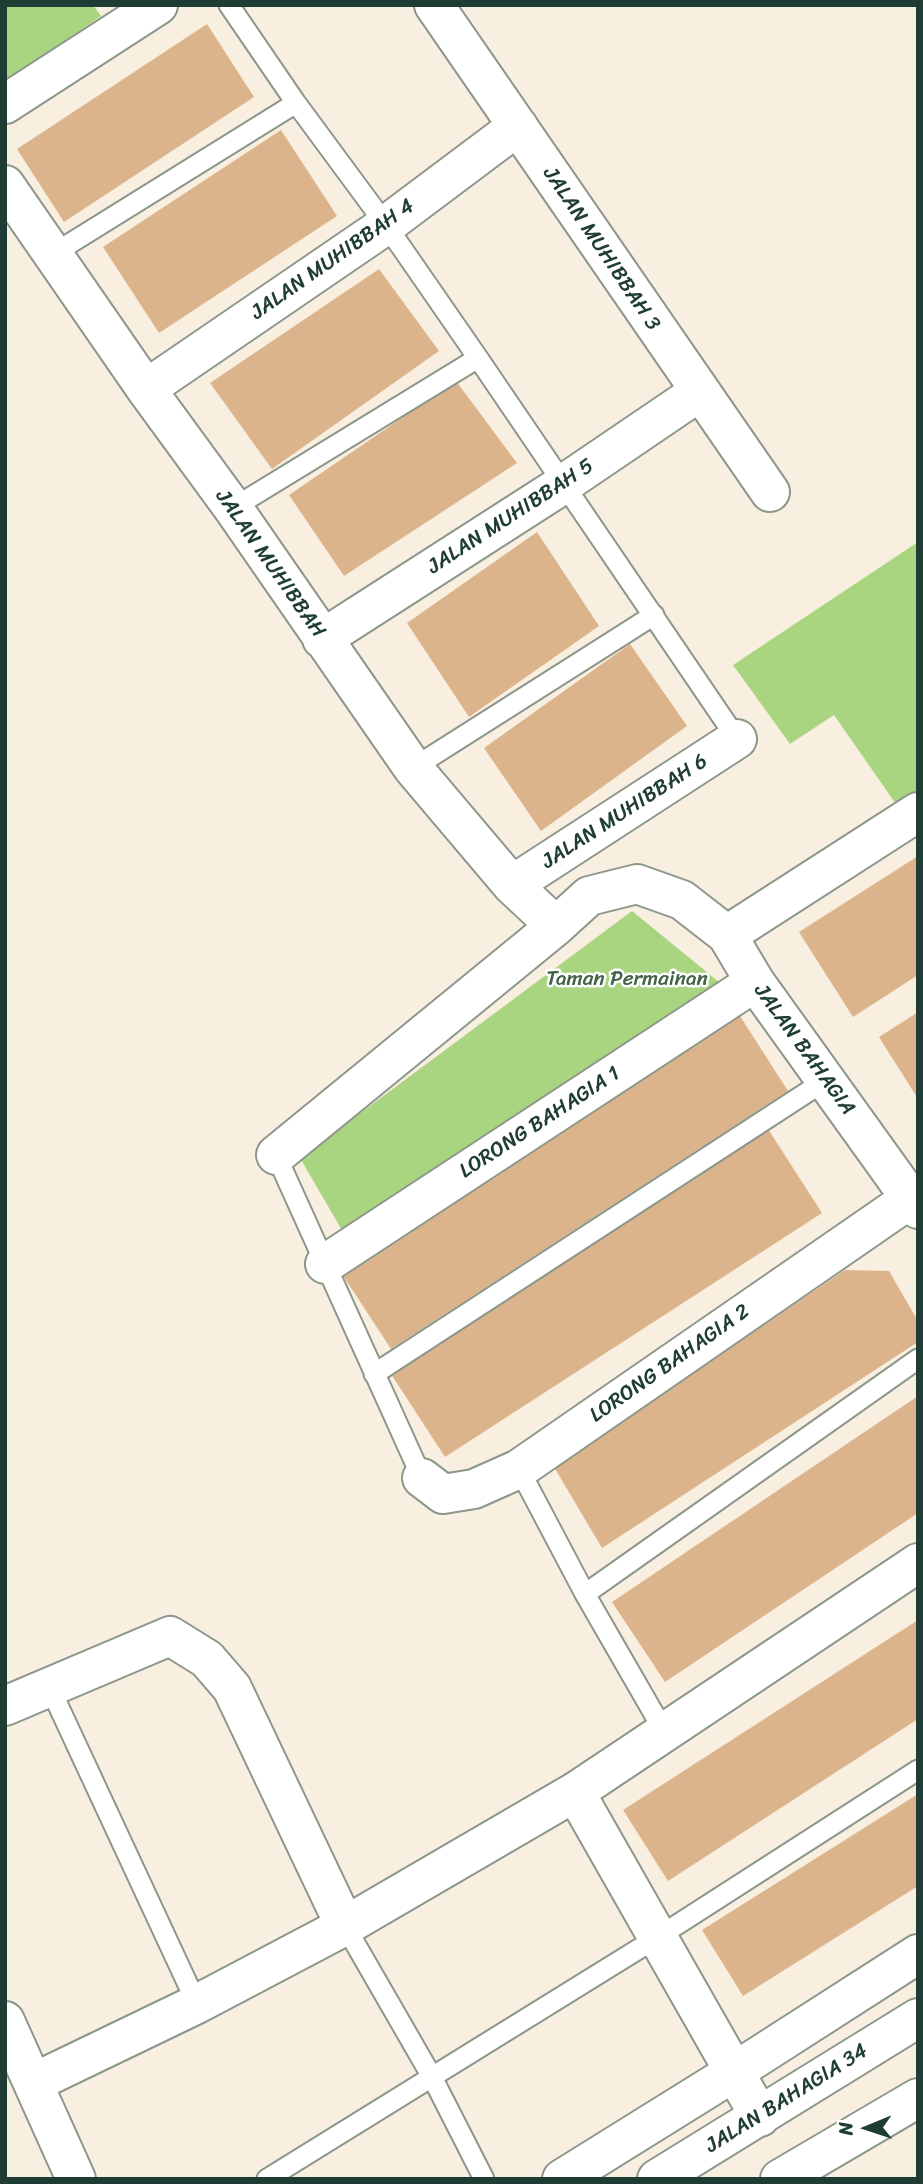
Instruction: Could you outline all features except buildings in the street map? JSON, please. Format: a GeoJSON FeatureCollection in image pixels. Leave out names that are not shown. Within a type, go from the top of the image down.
{"type":"FeatureCollection","features":[{"type":"Feature","properties":{"kind":"street"},"geometry":{"type":"LineString","coordinates":[[5,104],[158,5]]}},
{"type":"Feature","properties":{"kind":"street","name":"JALAN MUHIBBAH 3"},"geometry":{"type":"LineString","coordinates":[[434,5],[770,492]]}},
{"type":"Feature","properties":{"kind":"street","name":"JALAN MUHIBBAH 4"},"geometry":{"type":"LineString","coordinates":[[146,389],[386,225],[518,126]]}},
{"type":"Feature","properties":{"kind":"street","name":"JALAN MUHIBBAH"},"geometry":{"type":"LineString","coordinates":[[5,185],[413,768],[512,885],[556,926]]}},
{"type":"Feature","properties":{"kind":"street","name":"JALAN MUHIBBAH 5"},"geometry":{"type":"LineString","coordinates":[[322,639],[562,485],[699,392]]}},
{"type":"Feature","properties":{"kind":"street","name":"JALAN MUHIBBAH 6"},"geometry":{"type":"LineString","coordinates":[[512,885],[737,739]]}},
{"type":"Feature","properties":{"kind":"street"},"geometry":{"type":"LineString","coordinates":[[727,935],[918,812]]}},
{"type":"Feature","properties":{"kind":"street","name":"JALAN BAHAGIA"},"geometry":{"type":"LineString","coordinates":[[276,1155],[556,926],[589,895],[637,884],[681,900],[727,935],[755,982],[913,1196]]}},
{"type":"Feature","properties":{"kind":"street","name":"LORONG BAHAGIA 1"},"geometry":{"type":"LineString","coordinates":[[325,1264],[755,982]]}},
{"type":"Feature","properties":{"kind":"street","name":"LORONG BAHAGIA 2"},"geometry":{"type":"LineString","coordinates":[[422,1478],[443,1494],[474,1489],[519,1469],[913,1196]]}},
{"type":"Feature","properties":{"kind":"street"},"geometry":{"type":"LineString","coordinates":[[33,2083],[197,2004],[345,1926],[575,1792],[666,1734],[918,1563]]}},
{"type":"Feature","properties":{"kind":"street"},"geometry":{"type":"LineString","coordinates":[[5,1706],[170,1636],[206,1659],[232,1688],[345,1926]]}},
{"type":"Feature","properties":{"kind":"street"},"geometry":{"type":"LineString","coordinates":[[575,1792],[760,2117]]}},
{"type":"Feature","properties":{"kind":"street"},"geometry":{"type":"LineString","coordinates":[[562,2179],[918,1954]]}},
{"type":"Feature","properties":{"kind":"street"},"geometry":{"type":"LineString","coordinates":[[5,2021],[76,2179]]}},
{"type":"Feature","properties":{"kind":"street","name":"JALAN BAHAGIA 34"},"geometry":{"type":"LineString","coordinates":[[657,2179],[760,2117],[913,2031]]}},
{"type":"Feature","properties":{"kind":"street"},"geometry":{"type":"LineString","coordinates":[[779,2179],[918,2098]]}},
{"type":"Feature","properties":{"kind":"lane"},"geometry":{"type":"LineString","coordinates":[[229,5],[296,103],[386,225],[737,739]]}},
{"type":"Feature","properties":{"kind":"lane"},"geometry":{"type":"LineString","coordinates":[[53,254],[296,103]]}},
{"type":"Feature","properties":{"kind":"lane"},"geometry":{"type":"LineString","coordinates":[[233,508],[478,358]]}},
{"type":"Feature","properties":{"kind":"lane"},"geometry":{"type":"LineString","coordinates":[[413,768],[654,615]]}},
{"type":"Feature","properties":{"kind":"lane"},"geometry":{"type":"LineString","coordinates":[[374,1374],[826,1080]]}},
{"type":"Feature","properties":{"kind":"lane"},"geometry":{"type":"LineString","coordinates":[[276,1155],[422,1478]]}},
{"type":"Feature","properties":{"kind":"lane"},"geometry":{"type":"LineString","coordinates":[[585,1594],[918,1359]]}},
{"type":"Feature","properties":{"kind":"lane"},"geometry":{"type":"LineString","coordinates":[[519,1469],[585,1594],[666,1734]]}},
{"type":"Feature","properties":{"kind":"lane"},"geometry":{"type":"LineString","coordinates":[[50,1688],[197,2004]]}},
{"type":"Feature","properties":{"kind":"lane"},"geometry":{"type":"LineString","coordinates":[[267,2179],[658,1937],[918,1770]]}},
{"type":"Feature","properties":{"kind":"lane"},"geometry":{"type":"LineString","coordinates":[[345,1926],[432,2077],[484,2179]]}},
{"type":"Feature","properties":{"kind":"green space"},"geometry":{"type":"Polygon","coordinates":[[[5,5],[93,5],[101,16],[5,82],[5,5]]]}},
{"type":"Feature","properties":{"kind":"green space"},"geometry":{"type":"Polygon","coordinates":[[[918,542],[918,793],[898,807],[834,715],[790,744],[733,665],[918,542]]]}},
{"type":"Feature","properties":{"kind":"green space","name":"Taman Permainan"},"geometry":{"type":"Polygon","coordinates":[[[632,911],[719,982],[343,1232],[300,1158],[632,911]]]}}]}
